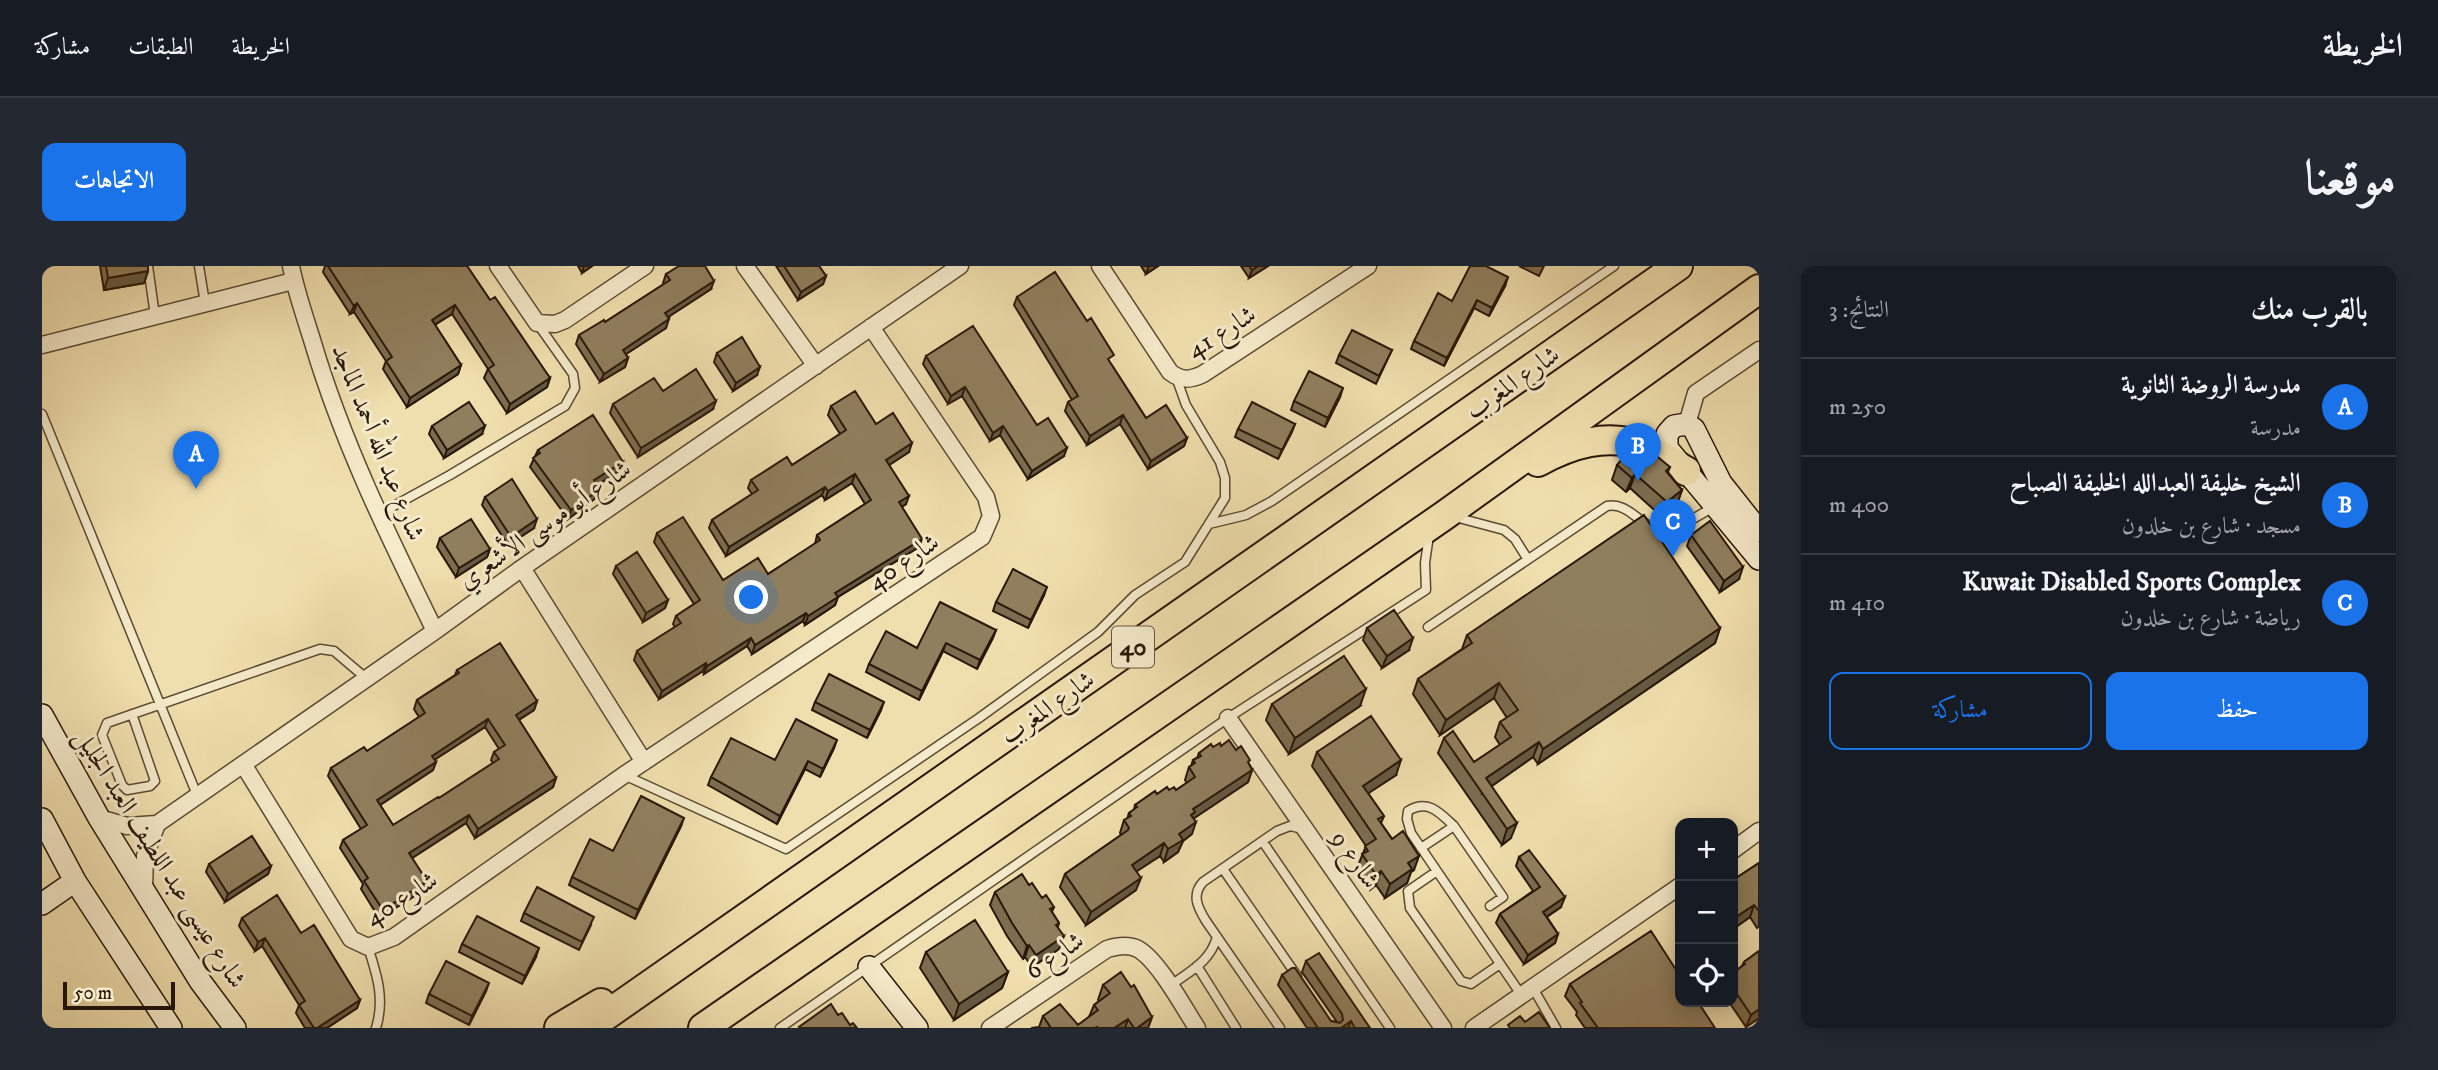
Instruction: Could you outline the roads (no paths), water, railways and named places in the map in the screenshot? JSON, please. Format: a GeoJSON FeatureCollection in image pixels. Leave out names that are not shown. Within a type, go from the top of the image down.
{"type":"FeatureCollection","features":[{"type":"Feature","properties":{"kind":"highway","name":"شارع المغرب"},"geometry":{"type":"LineString","coordinates":[[588,1028],[1678,266]]}},
{"type":"Feature","properties":{"kind":"highway"},"geometry":{"type":"LineString","coordinates":[[703,1028],[1444,515],[1759,289]]}},
{"type":"Feature","properties":{"kind":"highway"},"geometry":{"type":"LineString","coordinates":[[1651,365],[1759,312]]}},
{"type":"Feature","properties":{"kind":"highway"},"geometry":{"type":"LineString","coordinates":[[1444,515],[1547,457],[1577,444],[1608,438],[1644,447],[1686,471]]}},
{"type":"Feature","properties":{"kind":"highway"},"geometry":{"type":"LineString","coordinates":[[559,1028],[720,937]]}},
{"type":"Feature","properties":{"kind":"main road"},"geometry":{"type":"LineString","coordinates":[[1759,531],[1721,483],[1694,429],[1687,424],[1674,426],[1667,434],[1667,448],[1759,559]]}},
{"type":"Feature","properties":{"kind":"main road","name":"شارع عيسى عبد اللطيف العبد الجليل"},"geometry":{"type":"LineString","coordinates":[[42,715],[99,818],[200,981],[235,1028]]}},
{"type":"Feature","properties":{"kind":"main road"},"geometry":{"type":"LineString","coordinates":[[42,819],[75,881],[171,1028]]}},
{"type":"Feature","properties":{"kind":"main road"},"geometry":{"type":"LineString","coordinates":[[42,904],[75,881]]}},
{"type":"Feature","properties":{"kind":"main road"},"geometry":{"type":"LineString","coordinates":[[869,967],[917,1028]]}},
{"type":"Feature","properties":{"kind":"street"},"geometry":{"type":"LineString","coordinates":[[498,266],[537,323],[555,324],[645,266]]}},
{"type":"Feature","properties":{"kind":"street"},"geometry":{"type":"LineString","coordinates":[[745,266],[816,366]]}},
{"type":"Feature","properties":{"kind":"street","name":"شارع أبو موسى الأشعري"},"geometry":{"type":"LineString","coordinates":[[157,824],[958,266]]}},
{"type":"Feature","properties":{"kind":"street","name":"شارع 41"},"geometry":{"type":"LineString","coordinates":[[1100,266],[1176,377],[1186,380],[1203,374],[1368,266]]}},
{"type":"Feature","properties":{"kind":"street"},"geometry":{"type":"LineString","coordinates":[[42,345],[205,303],[292,273]]}},
{"type":"Feature","properties":{"kind":"street","name":"شارع عبد الله أحمد الماجد"},"geometry":{"type":"LineString","coordinates":[[292,273],[334,407],[378,515],[435,631]]}},
{"type":"Feature","properties":{"kind":"street","name":"شارع 40"},"geometry":{"type":"LineString","coordinates":[[243,764],[351,939],[368,947],[394,937],[624,775],[982,537],[991,516],[986,497],[871,327]]}},
{"type":"Feature","properties":{"kind":"street"},"geometry":{"type":"LineString","coordinates":[[1687,424],[1696,393],[1759,350]]}},
{"type":"Feature","properties":{"kind":"street"},"geometry":{"type":"LineString","coordinates":[[522,568],[644,762]]}},
{"type":"Feature","properties":{"kind":"street","name":"شارع 9"},"geometry":{"type":"LineString","coordinates":[[1228,718],[1443,1028]]}},
{"type":"Feature","properties":{"kind":"street"},"geometry":{"type":"LineString","coordinates":[[99,818],[127,826],[157,824],[145,856],[144,890]]}},
{"type":"Feature","properties":{"kind":"street"},"geometry":{"type":"LineString","coordinates":[[1738,846],[1759,831]]}},
{"type":"Feature","properties":{"kind":"street"},"geometry":{"type":"LineString","coordinates":[[1474,1028],[1675,889]]}},
{"type":"Feature","properties":{"kind":"street","name":"شارع 6"},"geometry":{"type":"LineString","coordinates":[[990,1028],[1107,948],[1120,945],[1137,948],[1150,958],[1169,986]]}},
{"type":"Feature","properties":{"kind":"street"},"geometry":{"type":"LineString","coordinates":[[1169,986],[1197,1028]]}},
{"type":"Feature","properties":{"kind":"lane"},"geometry":{"type":"LineString","coordinates":[[148,266],[155,316]]}},
{"type":"Feature","properties":{"kind":"lane"},"geometry":{"type":"LineString","coordinates":[[199,266],[205,303]]}},
{"type":"Feature","properties":{"kind":"lane"},"geometry":{"type":"LineString","coordinates":[[1209,524],[1247,515],[1272,501],[1614,266]]}},
{"type":"Feature","properties":{"kind":"lane"},"geometry":{"type":"LineString","coordinates":[[378,515],[565,406],[575,388],[573,374],[537,323]]}},
{"type":"Feature","properties":{"kind":"lane"},"geometry":{"type":"LineString","coordinates":[[624,775],[786,849],[979,718],[1098,632],[1135,595],[1185,562],[1225,498],[1225,478],[1220,461],[1186,405],[1176,377]]}},
{"type":"Feature","properties":{"kind":"lane"},"geometry":{"type":"LineString","coordinates":[[42,414],[197,795]]}},
{"type":"Feature","properties":{"kind":"lane"},"geometry":{"type":"LineString","coordinates":[[1428,627],[1607,506],[1620,506],[1647,526],[1660,529],[1676,527],[1714,506]]}},
{"type":"Feature","properties":{"kind":"lane"},"geometry":{"type":"LineString","coordinates":[[780,1028],[1228,718],[1426,590],[1425,563],[1444,515],[1504,530],[1527,558]]}},
{"type":"Feature","properties":{"kind":"lane"},"geometry":{"type":"LineString","coordinates":[[132,715],[155,781],[150,786],[127,790],[122,785],[102,735],[107,723],[320,649],[334,651],[367,678]]}},
{"type":"Feature","properties":{"kind":"lane"},"geometry":{"type":"LineString","coordinates":[[1490,906],[1503,897],[1454,826],[1428,805],[1416,806],[1408,811],[1407,820],[1411,833],[1500,964],[1556,1028]]}},
{"type":"Feature","properties":{"kind":"lane"},"geometry":{"type":"LineString","coordinates":[[1280,1028],[1200,911],[1196,894],[1203,882],[1277,831],[1290,826],[1306,830]]}},
{"type":"Feature","properties":{"kind":"lane"},"geometry":{"type":"LineString","coordinates":[[1421,848],[1454,826]]}},
{"type":"Feature","properties":{"kind":"lane"},"geometry":{"type":"LineString","coordinates":[[1263,842],[1390,1028]]}},
{"type":"Feature","properties":{"kind":"lane"},"geometry":{"type":"LineString","coordinates":[[1223,869],[1302,982]]}},
{"type":"Feature","properties":{"kind":"lane"},"geometry":{"type":"LineString","coordinates":[[1437,871],[1408,891],[1410,908],[1461,981],[1471,985],[1500,964]]}},
{"type":"Feature","properties":{"kind":"lane"},"geometry":{"type":"LineString","coordinates":[[1169,986],[1209,957],[1217,937]]}},
{"type":"Feature","properties":{"kind":"lane"},"geometry":{"type":"LineString","coordinates":[[368,947],[381,996],[381,1014],[376,1028]]}},
{"type":"Feature","properties":{"kind":"lane"},"geometry":{"type":"LineString","coordinates":[[1197,967],[1236,1028]]}},
{"type":"Feature","properties":{"kind":"place","name":"الشيخ خليفة العبدالله الخليفة الصباح"},"geometry":{"type":"Point","coordinates":[1638,481]}},
{"type":"Feature","properties":{"kind":"place","name":"مدرسة الروضة الثانوية"},"geometry":{"type":"Point","coordinates":[196,489]}},
{"type":"Feature","properties":{"kind":"place","name":"Kuwait Disabled Sports Complex"},"geometry":{"type":"Point","coordinates":[1673,557]}}]}
